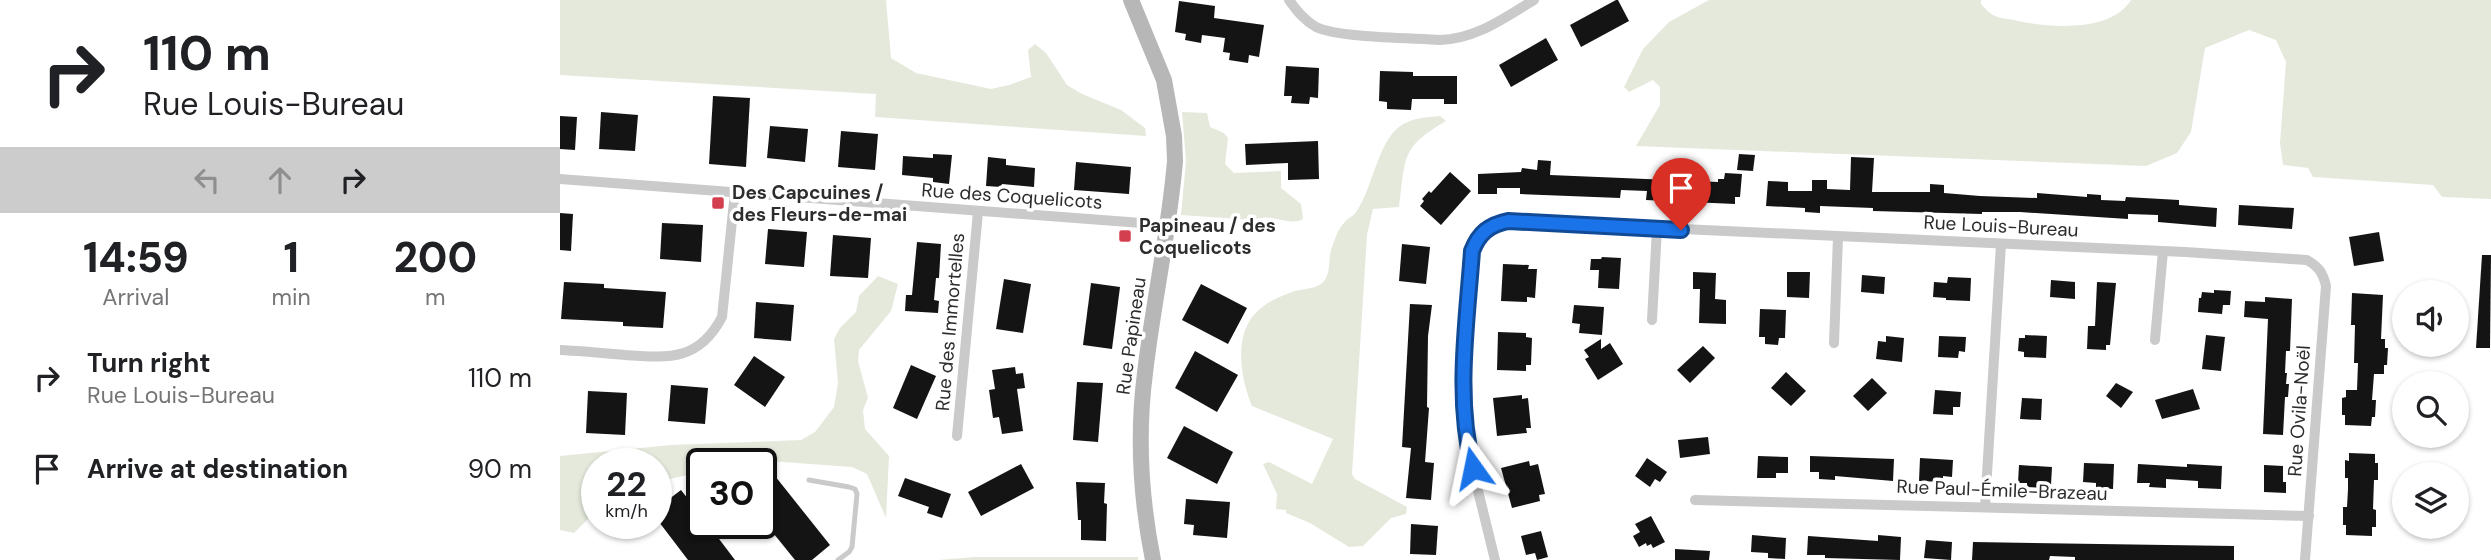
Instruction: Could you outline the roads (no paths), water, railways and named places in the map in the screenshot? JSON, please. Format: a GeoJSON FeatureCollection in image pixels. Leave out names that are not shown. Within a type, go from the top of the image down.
{"type":"FeatureCollection","features":[{"type":"Feature","properties":{"kind":"street","name":"Rue Papineau"},"geometry":{"type":"LineString","coordinates":[[1131,0],[1160,68],[1169,105],[1175,162],[1168,225],[1144,375],[1143,489],[1153,560]]}},
{"type":"Feature","properties":{"kind":"street"},"geometry":{"type":"LineString","coordinates":[[1289,0],[1299,15],[1308,22],[1329,31],[1440,40],[1473,34],[1534,0]]}},
{"type":"Feature","properties":{"kind":"street","name":"Rue des Coquelicots"},"geometry":{"type":"LineString","coordinates":[[560,179],[1168,225]]}},
{"type":"Feature","properties":{"kind":"street"},"geometry":{"type":"LineString","coordinates":[[560,350],[667,357],[685,354],[703,343],[722,317],[735,192]]}},
{"type":"Feature","properties":{"kind":"street","name":"Rue des Immortelles"},"geometry":{"type":"LineString","coordinates":[[957,436],[978,212]]}},
{"type":"Feature","properties":{"kind":"street","name":"Rue Louis-Bureau"},"geometry":{"type":"LineString","coordinates":[[1495,560],[1464,428],[1464,362],[1472,251],[1484,230],[1497,223],[1508,221],[2297,258],[2317,266]]}},
{"type":"Feature","properties":{"kind":"street"},"geometry":{"type":"LineString","coordinates":[[1651,320],[1657,229]]}},
{"type":"Feature","properties":{"kind":"street"},"geometry":{"type":"LineString","coordinates":[[1834,343],[1838,237]]}},
{"type":"Feature","properties":{"kind":"street"},"geometry":{"type":"LineString","coordinates":[[1985,507],[2001,244]]}},
{"type":"Feature","properties":{"kind":"street"},"geometry":{"type":"LineString","coordinates":[[2155,340],[2163,251]]}},
{"type":"Feature","properties":{"kind":"street","name":"Rue Ovila-Noël"},"geometry":{"type":"LineString","coordinates":[[2305,560],[2326,286],[2317,266]]}},
{"type":"Feature","properties":{"kind":"street","name":"Rue Paul-Émile-Brazeau"},"geometry":{"type":"LineString","coordinates":[[1695,499],[2308,516]]}},
{"type":"Feature","properties":{"kind":"lane"},"geometry":{"type":"LineString","coordinates":[[809,480],[855,489],[852,547],[838,560]]}},
{"type":"Feature","properties":{"kind":"place","name":"Des Capcuines / des Fleurs-de-mai"},"geometry":{"type":"Point","coordinates":[718,203]}},
{"type":"Feature","properties":{"kind":"place","name":"Papineau / des Coquelicots"},"geometry":{"type":"Point","coordinates":[1125,236]}}]}
